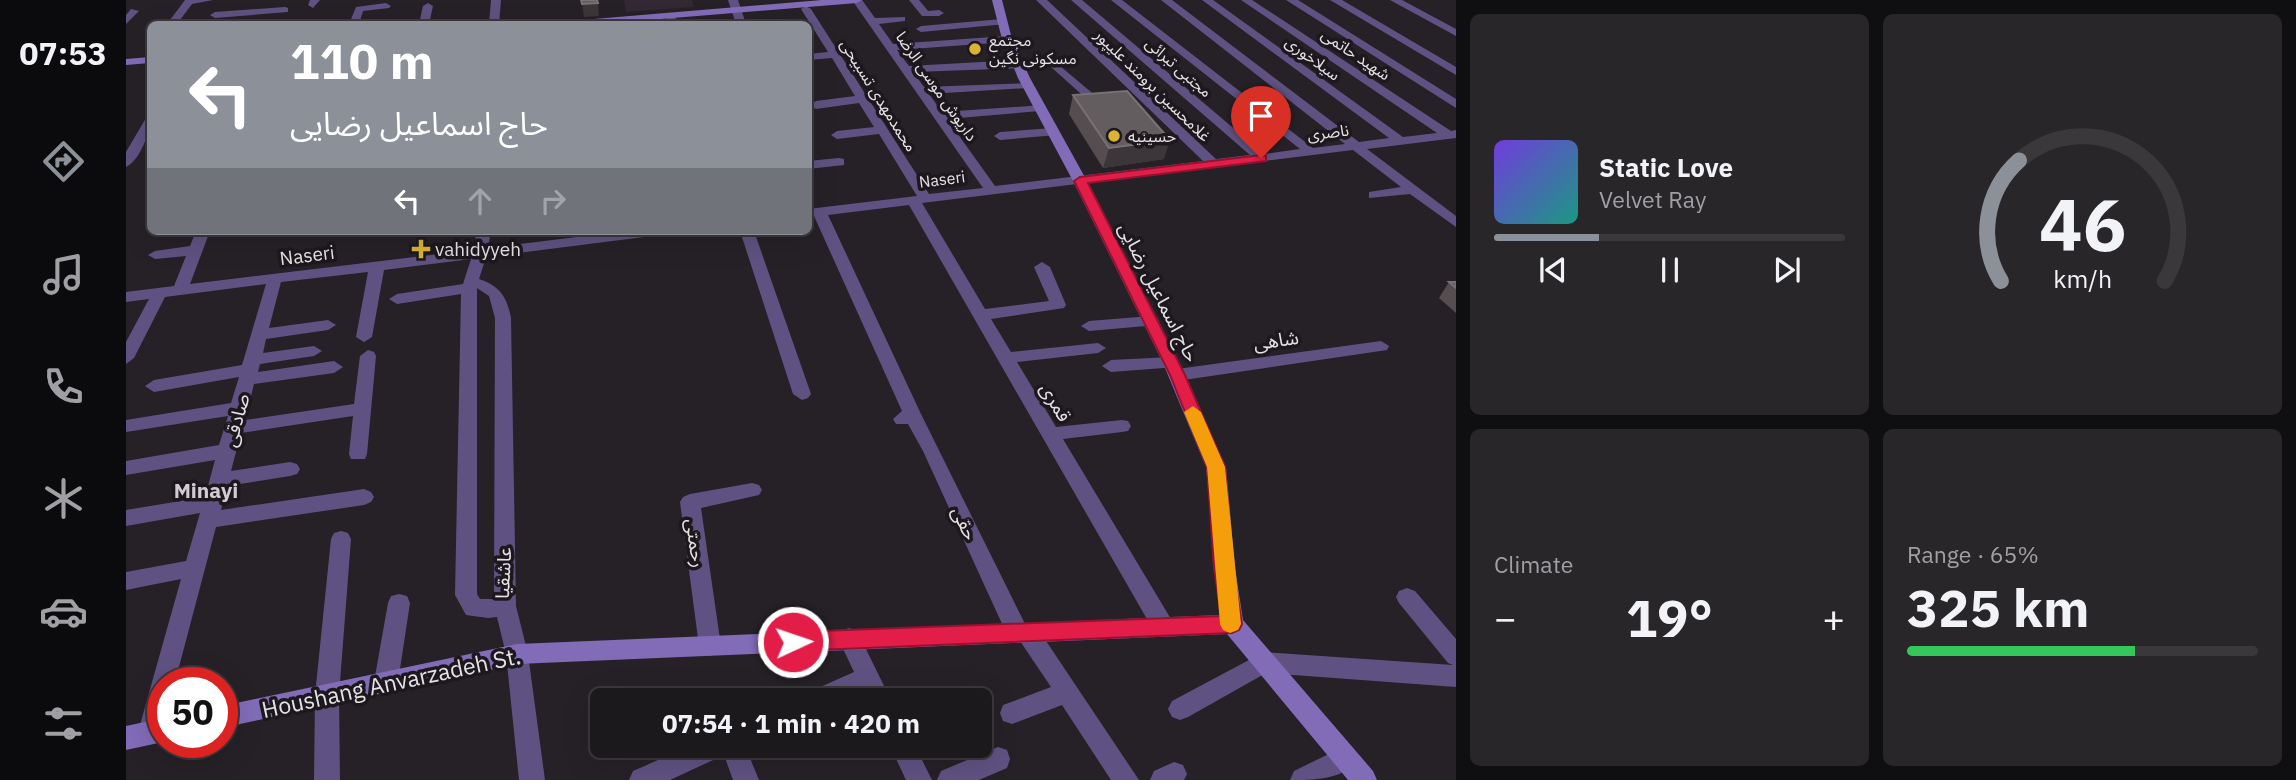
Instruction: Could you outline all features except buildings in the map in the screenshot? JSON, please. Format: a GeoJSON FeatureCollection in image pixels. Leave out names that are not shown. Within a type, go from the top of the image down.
{"type":"FeatureCollection","features":[{"type":"Feature","properties":{"kind":"main road"},"geometry":{"type":"LineString","coordinates":[[655,21],[671,20],[735,5],[803,5],[857,0]]}},
{"type":"Feature","properties":{"kind":"main road","name":"حاج اسماعیل رضایی"},"geometry":{"type":"LineString","coordinates":[[997,0],[1004,30],[1027,85],[1080,181],[1151,321],[1216,467],[1224,568],[1232,624]]}},
{"type":"Feature","properties":{"kind":"main road"},"geometry":{"type":"LineString","coordinates":[[126,62],[147,60]]}},
{"type":"Feature","properties":{"kind":"main road"},"geometry":{"type":"LineString","coordinates":[[1232,624],[1364,780]]}},
{"type":"Feature","properties":{"kind":"main road","name":"Houshang Anvarzadeh St."},"geometry":{"type":"LineString","coordinates":[[238,714],[517,654],[1232,624]]}},
{"type":"Feature","properties":{"kind":"street"},"geometry":{"type":"LineString","coordinates":[[174,21],[189,2],[208,0]]}},
{"type":"Feature","properties":{"kind":"street"},"geometry":{"type":"LineString","coordinates":[[242,21],[254,0]]}},
{"type":"Feature","properties":{"kind":"street"},"geometry":{"type":"LineString","coordinates":[[494,21],[496,0]]}},
{"type":"Feature","properties":{"kind":"street","name":"داریوش موسی الرضا"},"geometry":{"type":"LineString","coordinates":[[857,0],[991,190]]}},
{"type":"Feature","properties":{"kind":"street"},"geometry":{"type":"LineString","coordinates":[[914,0],[925,14],[939,13]]}},
{"type":"Feature","properties":{"kind":"street","name":"غلامحسین برومند علیپور"},"geometry":{"type":"LineString","coordinates":[[1041,0],[1213,164]]}},
{"type":"Feature","properties":{"kind":"street","name":"مجتبی تبرائی"},"geometry":{"type":"LineString","coordinates":[[1076,0],[1261,158]]}},
{"type":"Feature","properties":{"kind":"street"},"geometry":{"type":"LineString","coordinates":[[1116,0],[1311,152]]}},
{"type":"Feature","properties":{"kind":"street"},"geometry":{"type":"LineString","coordinates":[[1166,0],[1456,223]]}},
{"type":"Feature","properties":{"kind":"street","name":"سیلاخوری"},"geometry":{"type":"LineString","coordinates":[[1207,0],[1401,141]]}},
{"type":"Feature","properties":{"kind":"street","name":"شهید حاتمی"},"geometry":{"type":"LineString","coordinates":[[1246,0],[1453,134]]}},
{"type":"Feature","properties":{"kind":"street"},"geometry":{"type":"LineString","coordinates":[[1291,0],[1456,104]]}},
{"type":"Feature","properties":{"kind":"street"},"geometry":{"type":"LineString","coordinates":[[1335,0],[1456,72]]}},
{"type":"Feature","properties":{"kind":"street"},"geometry":{"type":"LineString","coordinates":[[1395,0],[1456,33]]}},
{"type":"Feature","properties":{"kind":"street","name":"محمدمهدی تسبیحی"},"geometry":{"type":"LineString","coordinates":[[803,5],[882,130],[919,199]]}},
{"type":"Feature","properties":{"kind":"street"},"geometry":{"type":"LineString","coordinates":[[425,21],[428,6]]}},
{"type":"Feature","properties":{"kind":"street"},"geometry":{"type":"LineString","coordinates":[[126,21],[134,10]]}},
{"type":"Feature","properties":{"kind":"street"},"geometry":{"type":"LineString","coordinates":[[215,15],[285,10]]}},
{"type":"Feature","properties":{"kind":"street"},"geometry":{"type":"LineString","coordinates":[[356,17],[384,10]]}},
{"type":"Feature","properties":{"kind":"street"},"geometry":{"type":"LineString","coordinates":[[872,21],[901,19]]}},
{"type":"Feature","properties":{"kind":"street"},"geometry":{"type":"LineString","coordinates":[[921,29],[1004,30]]}},
{"type":"Feature","properties":{"kind":"street"},"geometry":{"type":"LineString","coordinates":[[890,47],[1004,30]]}},
{"type":"Feature","properties":{"kind":"street"},"geometry":{"type":"LineString","coordinates":[[812,43],[826,41]]}},
{"type":"Feature","properties":{"kind":"street"},"geometry":{"type":"LineString","coordinates":[[812,58],[835,55]]}},
{"type":"Feature","properties":{"kind":"street"},"geometry":{"type":"LineString","coordinates":[[905,69],[1018,63],[1054,64],[1093,99]]}},
{"type":"Feature","properties":{"kind":"street"},"geometry":{"type":"LineString","coordinates":[[921,91],[1027,85]]}},
{"type":"Feature","properties":{"kind":"street"},"geometry":{"type":"LineString","coordinates":[[816,104],[862,99]]}},
{"type":"Feature","properties":{"kind":"street"},"geometry":{"type":"LineString","coordinates":[[938,116],[1040,107]]}},
{"type":"Feature","properties":{"kind":"street"},"geometry":{"type":"LineString","coordinates":[[126,163],[147,126]]}},
{"type":"Feature","properties":{"kind":"street"},"geometry":{"type":"LineString","coordinates":[[836,135],[882,130]]}},
{"type":"Feature","properties":{"kind":"street"},"geometry":{"type":"LineString","coordinates":[[1000,136],[1053,132]]}},
{"type":"Feature","properties":{"kind":"street","name":"ناصری"},"geometry":{"type":"LineString","coordinates":[[1080,181],[1453,134]]}},
{"type":"Feature","properties":{"kind":"street"},"geometry":{"type":"LineString","coordinates":[[812,165],[839,162]]}},
{"type":"Feature","properties":{"kind":"street","name":"Naseri"},"geometry":{"type":"LineString","coordinates":[[812,212],[1080,181]]}},
{"type":"Feature","properties":{"kind":"street"},"geometry":{"type":"LineString","coordinates":[[1374,195],[1412,190]]}},
{"type":"Feature","properties":{"kind":"street","name":"قمری"},"geometry":{"type":"LineString","coordinates":[[919,199],[981,315],[1163,626]]}},
{"type":"Feature","properties":{"kind":"street","name":"حقی"},"geometry":{"type":"LineString","coordinates":[[812,214],[907,417],[932,452],[1023,632],[1068,692],[1126,780]]}},
{"type":"Feature","properties":{"kind":"street"},"geometry":{"type":"LineString","coordinates":[[180,290],[202,235]]}},
{"type":"Feature","properties":{"kind":"street","name":"عاشقیا"},"geometry":{"type":"LineString","coordinates":[[471,285],[490,287],[498,296],[503,318],[505,606],[488,610],[474,608],[466,595],[471,285],[483,235]]}},
{"type":"Feature","properties":{"kind":"street","name":"Naseri"},"geometry":{"type":"LineString","coordinates":[[126,297],[480,254],[606,235]]}},
{"type":"Feature","properties":{"kind":"street"},"geometry":{"type":"LineString","coordinates":[[748,235],[802,394]]}},
{"type":"Feature","properties":{"kind":"street"},"geometry":{"type":"LineString","coordinates":[[155,255],[196,250]]}},
{"type":"Feature","properties":{"kind":"street"},"geometry":{"type":"LineString","coordinates":[[364,337],[377,266]]}},
{"type":"Feature","properties":{"kind":"street"},"geometry":{"type":"LineString","coordinates":[[981,315],[1058,305],[1042,267]]}},
{"type":"Feature","properties":{"kind":"street","name":"صادقی"},"geometry":{"type":"LineString","coordinates":[[167,667],[275,278]]}},
{"type":"Feature","properties":{"kind":"street"},"geometry":{"type":"LineString","coordinates":[[397,299],[471,285]]}},
{"type":"Feature","properties":{"kind":"street"},"geometry":{"type":"LineString","coordinates":[[126,358],[160,292]]}},
{"type":"Feature","properties":{"kind":"street"},"geometry":{"type":"LineString","coordinates":[[1089,326],[1151,321]]}},
{"type":"Feature","properties":{"kind":"street"},"geometry":{"type":"LineString","coordinates":[[259,335],[328,325]]}},
{"type":"Feature","properties":{"kind":"street","name":"شاهی"},"geometry":{"type":"LineString","coordinates":[[1111,366],[1174,369],[1381,346]]}},
{"type":"Feature","properties":{"kind":"street"},"geometry":{"type":"LineString","coordinates":[[1006,358],[1098,348]]}},
{"type":"Feature","properties":{"kind":"street"},"geometry":{"type":"LineString","coordinates":[[154,386],[250,370],[314,351]]}},
{"type":"Feature","properties":{"kind":"street"},"geometry":{"type":"LineString","coordinates":[[358,454],[368,356]]}},
{"type":"Feature","properties":{"kind":"street"},"geometry":{"type":"LineString","coordinates":[[250,370],[334,368]]}},
{"type":"Feature","properties":{"kind":"street"},"geometry":{"type":"LineString","coordinates":[[126,426],[239,408]]}},
{"type":"Feature","properties":{"kind":"street"},"geometry":{"type":"LineString","coordinates":[[234,428],[361,409]]}},
{"type":"Feature","properties":{"kind":"street"},"geometry":{"type":"LineString","coordinates":[[1051,434],[1122,426]]}},
{"type":"Feature","properties":{"kind":"street"},"geometry":{"type":"LineString","coordinates":[[126,468],[227,451]]}},
{"type":"Feature","properties":{"kind":"street"},"geometry":{"type":"LineString","coordinates":[[219,480],[290,469]]}},
{"type":"Feature","properties":{"kind":"street","name":"رحمتی"},"geometry":{"type":"LineString","coordinates":[[710,646],[690,502],[751,490]]}},
{"type":"Feature","properties":{"kind":"street"},"geometry":{"type":"LineString","coordinates":[[126,518],[364,497]]}},
{"type":"Feature","properties":{"kind":"street"},"geometry":{"type":"LineString","coordinates":[[327,780],[327,695],[341,539]]}},
{"type":"Feature","properties":{"kind":"street"},"geometry":{"type":"LineString","coordinates":[[126,581],[195,568]]}},
{"type":"Feature","properties":{"kind":"street"},"geometry":{"type":"LineString","coordinates":[[1407,597],[1456,656]]}},
{"type":"Feature","properties":{"kind":"street"},"geometry":{"type":"LineString","coordinates":[[386,682],[398,603]]}},
{"type":"Feature","properties":{"kind":"street"},"geometry":{"type":"LineString","coordinates":[[505,606],[517,654],[531,780]]}},
{"type":"Feature","properties":{"kind":"street"},"geometry":{"type":"LineString","coordinates":[[849,638],[873,688]]}},
{"type":"Feature","properties":{"kind":"street"},"geometry":{"type":"LineString","coordinates":[[1180,709],[1264,662],[1456,676]]}},
{"type":"Feature","properties":{"kind":"street"},"geometry":{"type":"LineString","coordinates":[[844,688],[868,677]]}},
{"type":"Feature","properties":{"kind":"street"},"geometry":{"type":"LineString","coordinates":[[1012,713],[1068,692]]}},
{"type":"Feature","properties":{"kind":"street"},"geometry":{"type":"LineString","coordinates":[[642,780],[691,758]]}},
{"type":"Feature","properties":{"kind":"street"},"geometry":{"type":"LineString","coordinates":[[738,758],[746,780]]}},
{"type":"Feature","properties":{"kind":"street"},"geometry":{"type":"LineString","coordinates":[[908,758],[919,780]]}},
{"type":"Feature","properties":{"kind":"street"},"geometry":{"type":"LineString","coordinates":[[1303,780],[1345,758]]}},
{"type":"Feature","properties":{"kind":"street"},"geometry":{"type":"LineString","coordinates":[[950,780],[998,759]]}},
{"type":"Feature","properties":{"kind":"shaded area"},"geometry":{"type":"Polygon","coordinates":[[[624,0],[692,0],[694,7],[626,12],[624,0]]]}},
{"type":"Feature","properties":{"kind":"slow traffic"},"geometry":{"type":"LineString","coordinates":[[1193,412],[1216,467],[1230,624]]}},
{"type":"Feature","properties":{"kind":"place","name":"مجتمع مسکونی نگین"},"geometry":{"type":"Point","coordinates":[975,49]}},
{"type":"Feature","properties":{"kind":"place","name":"حسینیه"},"geometry":{"type":"Point","coordinates":[1114,136]}},
{"type":"Feature","properties":{"kind":"place","name":"vahidyyeh"},"geometry":{"type":"Point","coordinates":[421,249]}},
{"type":"Feature","properties":{"kind":"district","name":"Minayi"},"geometry":{"type":"Point","coordinates":[206,490]}},
{"type":"Feature","properties":{"kind":"route"},"geometry":{"type":"LineString","coordinates":[[793,642],[1232,624],[1224,568],[1216,467],[1177,375],[1080,181],[1261,158]]}}]}
